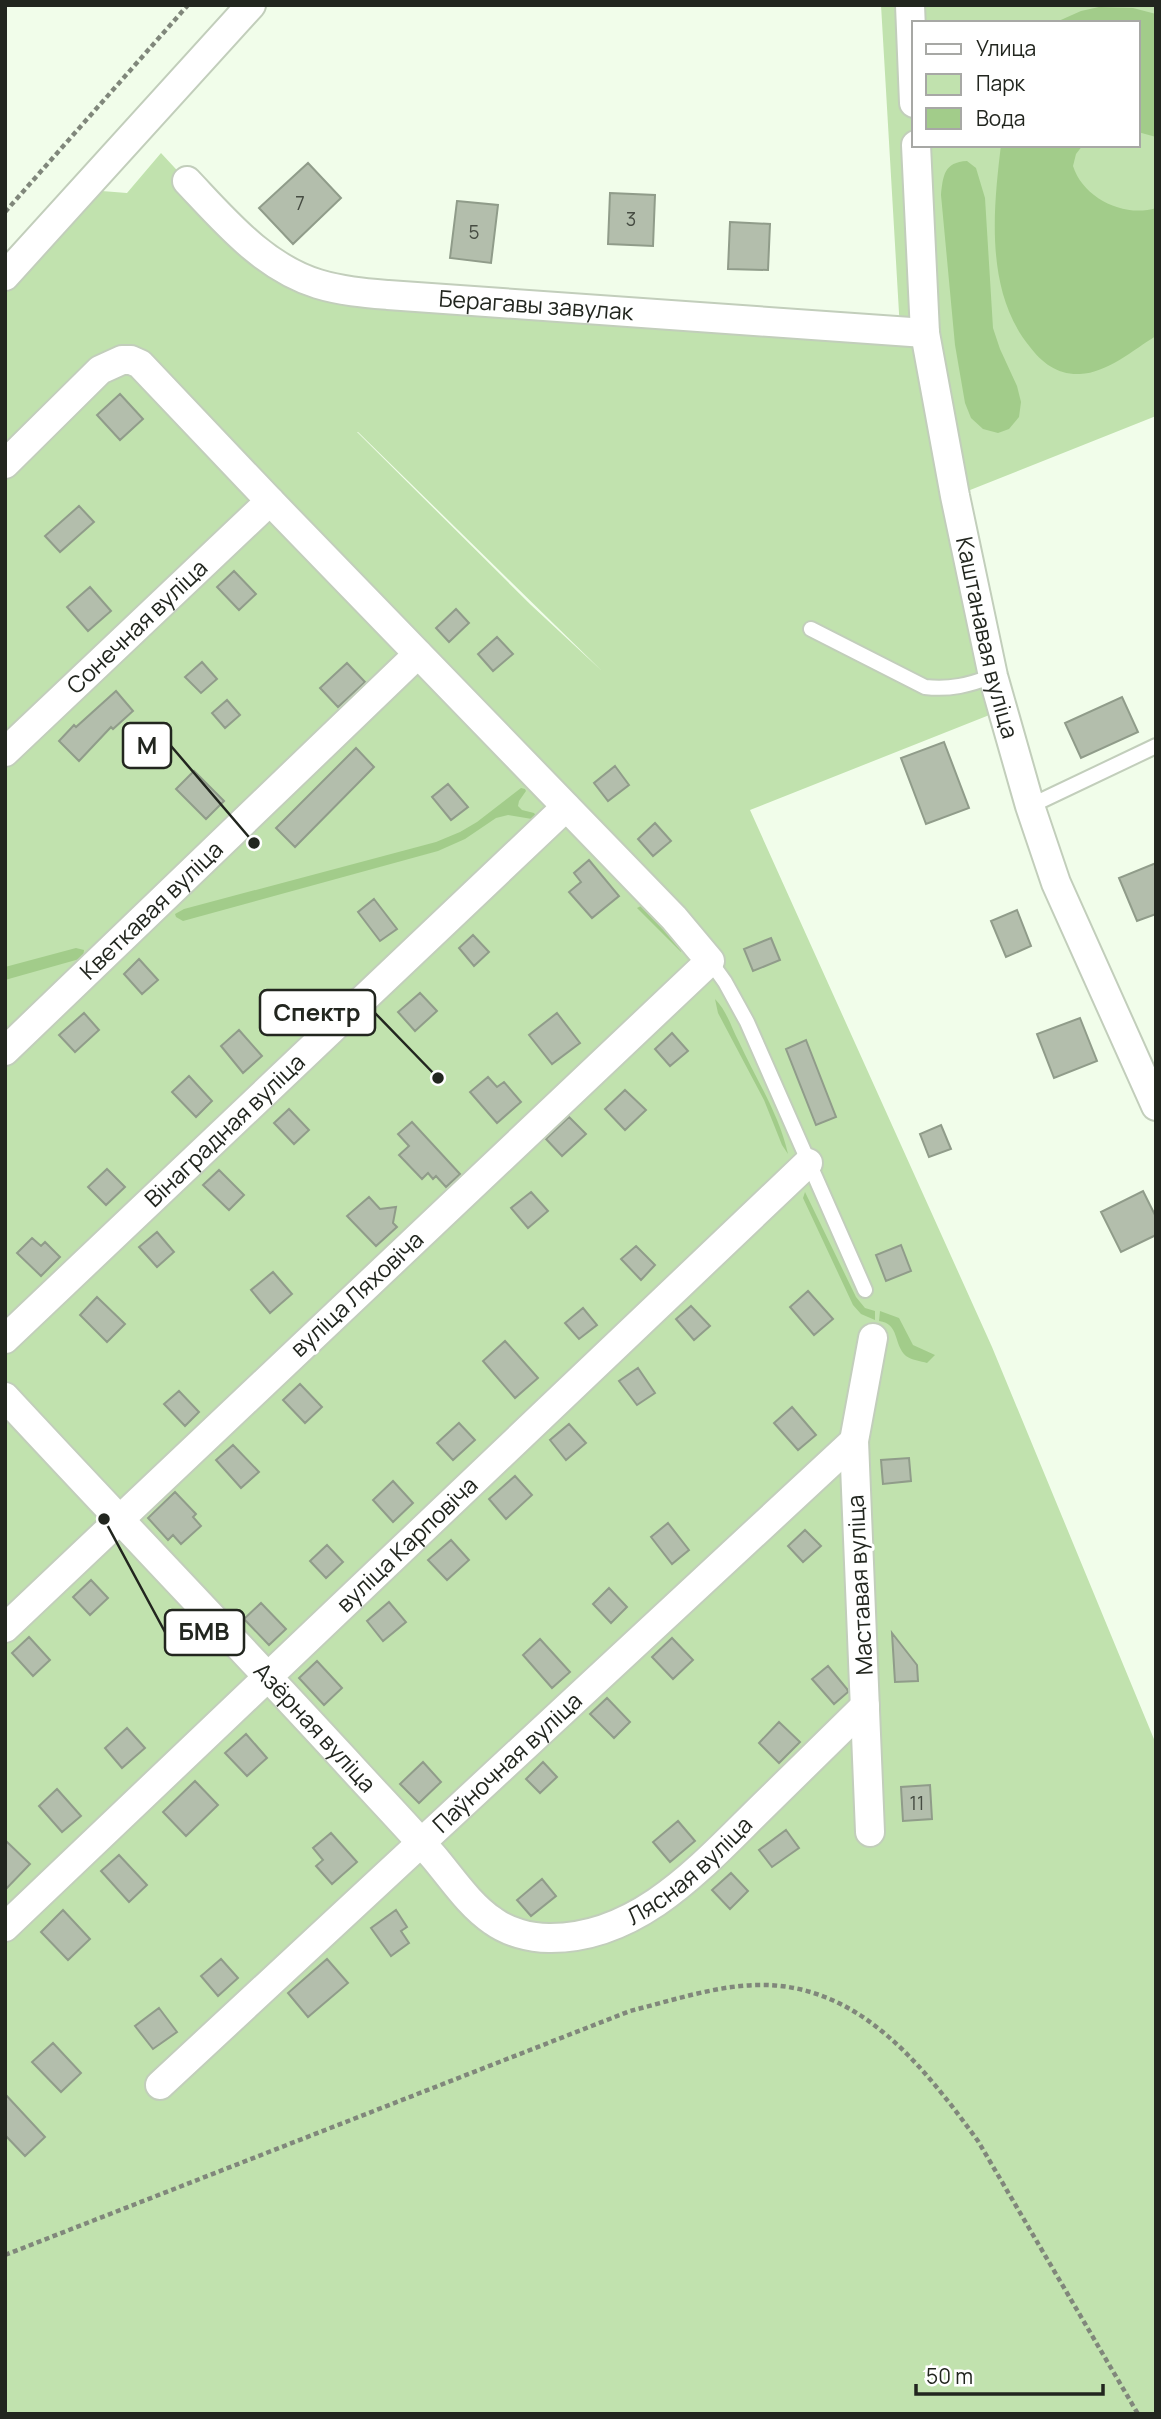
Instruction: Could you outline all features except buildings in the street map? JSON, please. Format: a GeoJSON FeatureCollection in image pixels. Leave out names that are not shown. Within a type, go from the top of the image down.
{"type":"FeatureCollection","features":[{"type":"Feature","properties":{"kind":"street"},"geometry":{"type":"LineString","coordinates":[[5,276],[251,5]]}},
{"type":"Feature","properties":{"kind":"street"},"geometry":{"type":"LineString","coordinates":[[910,5],[912,54]]}},
{"type":"Feature","properties":{"kind":"street","name":"Каштанавая вуліца"},"geometry":{"type":"LineString","coordinates":[[916,147],[925,332],[955,496],[993,676],[1030,806],[1056,883],[1156,1106]]}},
{"type":"Feature","properties":{"kind":"street","name":"Берагавы завулак"},"geometry":{"type":"LineString","coordinates":[[187,181],[247,243],[271,261],[296,276],[340,290],[925,332]]}},
{"type":"Feature","properties":{"kind":"street"},"geometry":{"type":"LineString","coordinates":[[5,464],[92,376],[110,364],[122,360],[140,364],[674,918],[710,961]]}},
{"type":"Feature","properties":{"kind":"street","name":"Сонечная вуліца"},"geometry":{"type":"LineString","coordinates":[[5,752],[270,501]]}},
{"type":"Feature","properties":{"kind":"street","name":"Кветкавая вуліца"},"geometry":{"type":"LineString","coordinates":[[5,1051],[418,654]]}},
{"type":"Feature","properties":{"kind":"street","name":"Вінаградная вуліца"},"geometry":{"type":"LineString","coordinates":[[5,1339],[566,807]]}},
{"type":"Feature","properties":{"kind":"street","name":"вуліца Ляховіча"},"geometry":{"type":"LineString","coordinates":[[5,1628],[710,961]]}},
{"type":"Feature","properties":{"kind":"street","name":"вуліца Карповіча"},"geometry":{"type":"LineString","coordinates":[[5,1927],[808,1163]]}},
{"type":"Feature","properties":{"kind":"street","name":"Маставая вуліца"},"geometry":{"type":"LineString","coordinates":[[870,1832],[854,1441],[873,1338]]}},
{"type":"Feature","properties":{"kind":"street","name":"Азёрная вуліца"},"geometry":{"type":"LineString","coordinates":[[5,1398],[267,1675],[478,1908]]}},
{"type":"Feature","properties":{"kind":"street","name":"Паўночная вуліца"},"geometry":{"type":"LineString","coordinates":[[160,2085],[854,1441]]}},
{"type":"Feature","properties":{"kind":"street","name":"Лясная вуліца"},"geometry":{"type":"LineString","coordinates":[[478,1908],[508,1930],[548,1938],[592,1932],[614,1925],[659,1902],[696,1872],[865,1706]]}},
{"type":"Feature","properties":{"kind":"lane"},"geometry":{"type":"LineString","coordinates":[[811,629],[925,687],[963,687],[993,676]]}},
{"type":"Feature","properties":{"kind":"lane"},"geometry":{"type":"LineString","coordinates":[[1030,806],[1156,746]]}},
{"type":"Feature","properties":{"kind":"lane"},"geometry":{"type":"LineString","coordinates":[[710,961],[747,1022],[865,1290]]}},
{"type":"Feature","properties":{"kind":"path"},"geometry":{"type":"LineString","coordinates":[[5,212],[188,5]]}},
{"type":"Feature","properties":{"kind":"path"},"geometry":{"type":"LineString","coordinates":[[5,2255],[631,2011],[698,1994],[755,1985],[797,1987],[834,1999],[871,2022],[909,2054],[948,2101],[978,2141],[1138,2414]]}},
{"type":"Feature","properties":{"kind":"green space"},"geometry":{"type":"Polygon","coordinates":[[[881,5],[1156,5],[1156,416],[955,496],[1002,710],[750,810],[992,1347],[1156,1744],[1156,2414],[5,2414],[5,278],[89,190],[127,193],[161,153],[187,181],[296,276],[900,330],[881,5]],[[358,432],[531,605],[602,671],[358,432]]]}},
{"type":"Feature","properties":{"kind":"water"},"geometry":{"type":"Polygon","coordinates":[[[1099,7],[1133,8],[1156,14],[1156,137],[1140,133],[1140,21],[1058,21],[1081,11],[1099,7]]]}},
{"type":"Feature","properties":{"kind":"water"},"geometry":{"type":"Polygon","coordinates":[[[1001,147],[1081,147],[1076,154],[1073,166],[1078,177],[1095,196],[1118,208],[1156,208],[1156,336],[1120,360],[1090,373],[1072,374],[1045,363],[1030,347],[1005,302],[996,250],[996,197],[1001,147]]]}},
{"type":"Feature","properties":{"kind":"water"},"geometry":{"type":"Polygon","coordinates":[[[967,161],[976,168],[985,198],[993,328],[1021,402],[1019,417],[1009,429],[998,433],[983,429],[971,418],[965,403],[955,345],[941,195],[944,176],[949,167],[967,161]]]}},
{"type":"Feature","properties":{"kind":"water"},"geometry":{"type":"Polygon","coordinates":[[[521,788],[526,791],[518,806],[534,813],[536,816],[532,819],[508,815],[496,818],[465,839],[438,851],[183,921],[176,917],[175,914],[184,909],[436,842],[477,822],[521,788]]]}},
{"type":"Feature","properties":{"kind":"water"},"geometry":{"type":"Polygon","coordinates":[[[645,907],[682,948],[681,952],[637,908],[645,907]]]}},
{"type":"Feature","properties":{"kind":"water"},"geometry":{"type":"Polygon","coordinates":[[[76,948],[84,950],[83,958],[5,980],[5,967],[76,948]]]}},
{"type":"Feature","properties":{"kind":"water"},"geometry":{"type":"Polygon","coordinates":[[[715,999],[726,1014],[766,1097],[788,1154],[764,1100],[718,1013],[715,999]]]}},
{"type":"Feature","properties":{"kind":"water"},"geometry":{"type":"Polygon","coordinates":[[[805,1192],[856,1297],[865,1308],[875,1311],[875,1320],[861,1314],[853,1305],[803,1198],[805,1192]]]}},
{"type":"Feature","properties":{"kind":"water"},"geometry":{"type":"Polygon","coordinates":[[[880,1311],[899,1318],[913,1345],[935,1355],[927,1363],[906,1356],[890,1326],[879,1321],[880,1311]]]}},
{"type":"Feature","properties":{"kind":"place","name":"М"},"geometry":{"type":"Point","coordinates":[254,843]}},
{"type":"Feature","properties":{"kind":"place","name":"Спектр"},"geometry":{"type":"Point","coordinates":[438,1078]}},
{"type":"Feature","properties":{"kind":"place","name":"БМВ"},"geometry":{"type":"Point","coordinates":[104,1519]}}]}
